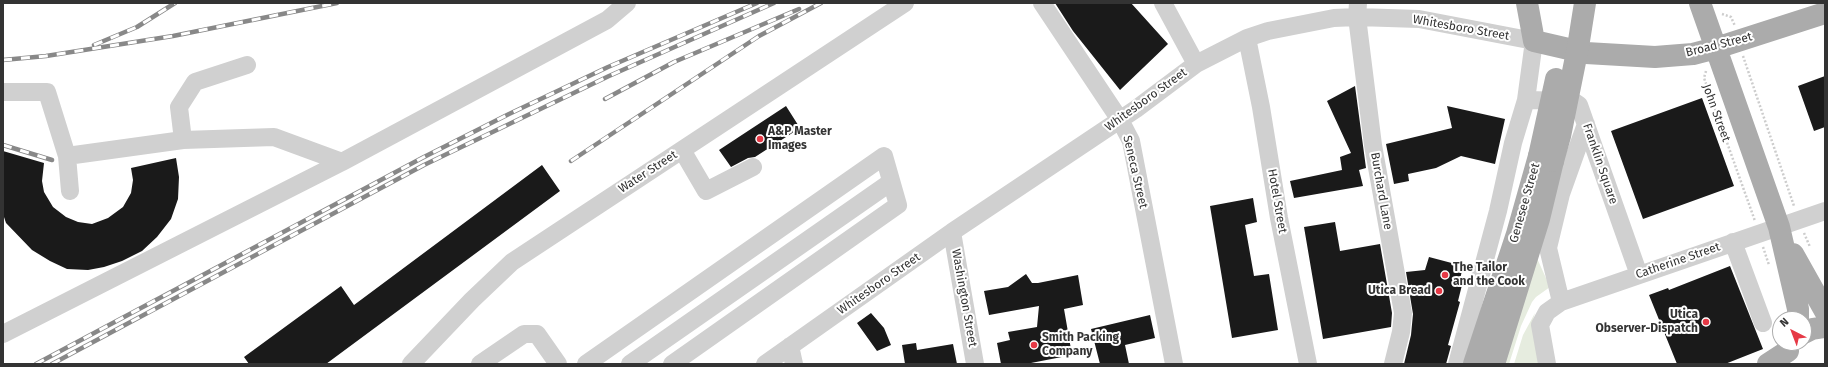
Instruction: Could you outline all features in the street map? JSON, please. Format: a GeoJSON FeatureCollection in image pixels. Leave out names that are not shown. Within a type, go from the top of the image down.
{"type":"FeatureCollection","features":[{"type":"Feature","properties":{"kind":"main road"},"geometry":{"type":"LineString","coordinates":[[1527,3],[1534,41]]}},
{"type":"Feature","properties":{"kind":"main road"},"geometry":{"type":"LineString","coordinates":[[1571,3],[1573,60]]}},
{"type":"Feature","properties":{"kind":"main road"},"geometry":{"type":"LineString","coordinates":[[1573,60],[1580,39],[1585,3]]}},
{"type":"Feature","properties":{"kind":"main road"},"geometry":{"type":"LineString","coordinates":[[1700,3],[1716,48]]}},
{"type":"Feature","properties":{"kind":"main road","name":"Broad Street"},"geometry":{"type":"LineString","coordinates":[[1573,60],[1693,54],[1740,41],[1825,13]]}},
{"type":"Feature","properties":{"kind":"main road","name":"Whitesboro Street"},"geometry":{"type":"LineString","coordinates":[[1534,41],[1573,60]]}},
{"type":"Feature","properties":{"kind":"main road","name":"John Street"},"geometry":{"type":"LineString","coordinates":[[1716,48],[1769,230],[1798,311]]}},
{"type":"Feature","properties":{"kind":"main road","name":"Genesee Street"},"geometry":{"type":"LineString","coordinates":[[1474,364],[1517,234],[1546,158],[1560,136],[1573,60]]}},
{"type":"Feature","properties":{"kind":"main road","name":"Genesee Street"},"geometry":{"type":"LineString","coordinates":[[1494,364],[1539,219],[1546,158]]}},
{"type":"Feature","properties":{"kind":"main road","name":"John Street"},"geometry":{"type":"LineString","coordinates":[[1769,230],[1825,311]]}},
{"type":"Feature","properties":{"kind":"main road"},"geometry":{"type":"LineString","coordinates":[[1812,329],[1825,327]]}},
{"type":"Feature","properties":{"kind":"main road"},"geometry":{"type":"LineString","coordinates":[[1768,364],[1786,351]]}},
{"type":"Feature","properties":{"kind":"street"},"geometry":{"type":"LineString","coordinates":[[3,334],[342,162],[607,20],[627,3]]}},
{"type":"Feature","properties":{"kind":"street","name":"Water Street"},"geometry":{"type":"LineString","coordinates":[[410,364],[472,300],[512,262],[905,3]]}},
{"type":"Feature","properties":{"kind":"street","name":"Seneca Street"},"geometry":{"type":"LineString","coordinates":[[1042,3],[1120,120],[1130,141],[1174,364]]}},
{"type":"Feature","properties":{"kind":"street"},"geometry":{"type":"LineString","coordinates":[[1163,3],[1196,64]]}},
{"type":"Feature","properties":{"kind":"street","name":"Whitesboro Street"},"geometry":{"type":"LineString","coordinates":[[765,364],[952,232],[1120,120],[1196,64],[1247,38],[1268,31],[1327,20],[1357,10],[1419,19],[1534,41]]}},
{"type":"Feature","properties":{"kind":"street","name":"Burchard Lane"},"geometry":{"type":"LineString","coordinates":[[1357,10],[1379,184],[1402,313],[1400,332],[1393,364]]}},
{"type":"Feature","properties":{"kind":"street","name":"Hotel Street"},"geometry":{"type":"LineString","coordinates":[[1247,38],[1279,218],[1308,364]]}},
{"type":"Feature","properties":{"kind":"street"},"geometry":{"type":"LineString","coordinates":[[1458,364],[1498,211],[1513,143],[1526,100],[1534,41]]}},
{"type":"Feature","properties":{"kind":"street"},"geometry":{"type":"LineString","coordinates":[[183,140],[179,107],[195,82],[247,65]]}},
{"type":"Feature","properties":{"kind":"street"},"geometry":{"type":"LineString","coordinates":[[3,92],[47,92],[67,156],[70,191]]}},
{"type":"Feature","properties":{"kind":"street","name":"Franklin Square"},"geometry":{"type":"LineString","coordinates":[[1526,100],[1573,101],[1579,105],[1639,275]]}},
{"type":"Feature","properties":{"kind":"street"},"geometry":{"type":"LineString","coordinates":[[1561,302],[1548,248],[1561,194],[1586,124]]}},
{"type":"Feature","properties":{"kind":"street"},"geometry":{"type":"LineString","coordinates":[[67,156],[183,140],[274,137],[342,162]]}},
{"type":"Feature","properties":{"kind":"street"},"geometry":{"type":"LineString","coordinates":[[682,150],[706,192],[753,168]]}},
{"type":"Feature","properties":{"kind":"street"},"geometry":{"type":"LineString","coordinates":[[586,364],[884,156],[898,205],[672,364]]}},
{"type":"Feature","properties":{"kind":"street"},"geometry":{"type":"LineString","coordinates":[[630,364],[891,182]]}},
{"type":"Feature","properties":{"kind":"street","name":"Catherine Street"},"geometry":{"type":"LineString","coordinates":[[1547,364],[1540,325],[1547,312],[1561,302],[1825,211]]}},
{"type":"Feature","properties":{"kind":"street","name":"Washington Street"},"geometry":{"type":"LineString","coordinates":[[952,232],[975,364]]}},
{"type":"Feature","properties":{"kind":"street"},"geometry":{"type":"LineString","coordinates":[[1733,242],[1763,323]]}},
{"type":"Feature","properties":{"kind":"street"},"geometry":{"type":"LineString","coordinates":[[480,364],[524,334],[537,334],[550,361]]}},
{"type":"Feature","properties":{"kind":"street"},"geometry":{"type":"LineString","coordinates":[[790,346],[794,364]]}},
{"type":"Feature","properties":{"kind":"path"},"geometry":{"type":"LineString","coordinates":[[1720,12],[1724,16],[1732,17],[1740,41],[1744,63],[1810,248]]}},
{"type":"Feature","properties":{"kind":"path","name":"John Street"},"geometry":{"type":"LineString","coordinates":[[1716,48],[1704,78],[1769,230],[1769,266]]}},
{"type":"Feature","properties":{"kind":"shaded area"},"geometry":{"type":"Polygon","coordinates":[[[1536,256],[1550,287],[1536,297],[1532,302],[1521,326],[1509,364],[1504,364],[1536,256]]]}},
{"type":"Feature","properties":{"kind":"shaded area"},"geometry":{"type":"Polygon","coordinates":[[[1535,313],[1533,320],[1539,364],[1514,364],[1523,335],[1535,313]]]}},
{"type":"Feature","properties":{"kind":"building"},"geometry":{"type":"Polygon","coordinates":[[[1055,3],[1131,3],[1168,44],[1120,90],[1073,31],[1055,3]]]}},
{"type":"Feature","properties":{"kind":"building"},"geometry":{"type":"Polygon","coordinates":[[[1825,76],[1825,127],[1814,131],[1798,86],[1825,76]]]}},
{"type":"Feature","properties":{"kind":"building"},"geometry":{"type":"Polygon","coordinates":[[[1355,86],[1366,168],[1359,170],[1363,186],[1294,198],[1290,181],[1342,170],[1340,157],[1351,153],[1327,101],[1355,86]]]}},
{"type":"Feature","properties":{"kind":"building"},"geometry":{"type":"Polygon","coordinates":[[[1702,98],[1734,186],[1643,219],[1611,131],[1702,98]]]}},
{"type":"Feature","properties":{"kind":"building","name":"A&P Master Images"},"geometry":{"type":"Polygon","coordinates":[[[786,106],[800,128],[755,157],[748,158],[731,167],[719,150],[786,106]]]}},
{"type":"Feature","properties":{"kind":"building"},"geometry":{"type":"Polygon","coordinates":[[[1447,106],[1505,119],[1495,164],[1461,156],[1436,168],[1408,174],[1409,181],[1394,184],[1386,144],[1452,128],[1447,106]]]}},
{"type":"Feature","properties":{"kind":"building"},"geometry":{"type":"Polygon","coordinates":[[[3,151],[44,163],[42,181],[44,192],[53,207],[66,217],[78,222],[92,224],[108,218],[123,207],[131,193],[133,180],[131,168],[176,158],[179,177],[178,199],[171,219],[157,237],[142,251],[122,261],[104,267],[88,270],[67,269],[32,250],[6,223],[3,214],[3,151]]]}},
{"type":"Feature","properties":{"kind":"building"},"geometry":{"type":"Polygon","coordinates":[[[542,165],[560,191],[326,364],[249,364],[244,357],[341,286],[354,305],[542,165]]]}},
{"type":"Feature","properties":{"kind":"building"},"geometry":{"type":"Polygon","coordinates":[[[1253,198],[1257,222],[1245,225],[1254,276],[1269,274],[1278,330],[1232,338],[1210,206],[1253,198]]]}},
{"type":"Feature","properties":{"kind":"building"},"geometry":{"type":"Polygon","coordinates":[[[1335,222],[1340,251],[1380,244],[1392,313],[1391,327],[1323,339],[1304,227],[1335,222]]]}},
{"type":"Feature","properties":{"kind":"building"},"geometry":{"type":"Polygon","coordinates":[[[1429,257],[1463,266],[1459,284],[1462,285],[1458,301],[1460,302],[1448,345],[1451,346],[1446,364],[1404,364],[1411,335],[1413,314],[1406,272],[1425,270],[1429,257]]]}},
{"type":"Feature","properties":{"kind":"building","name":"Utica Observer-Dispatch"},"geometry":{"type":"Polygon","coordinates":[[[1730,266],[1763,349],[1725,364],[1677,364],[1649,295],[1668,288],[1669,290],[1730,266]]]}},
{"type":"Feature","properties":{"kind":"building"},"geometry":{"type":"Polygon","coordinates":[[[1026,274],[1032,283],[1078,275],[1083,305],[1064,309],[1072,355],[1031,363],[1032,364],[1001,364],[997,343],[1010,340],[1008,332],[1037,327],[1039,306],[989,315],[984,291],[1008,287],[1026,274]]]}},
{"type":"Feature","properties":{"kind":"building"},"geometry":{"type":"Polygon","coordinates":[[[871,313],[884,328],[891,345],[877,351],[857,323],[871,313]]]}},
{"type":"Feature","properties":{"kind":"building"},"geometry":{"type":"Polygon","coordinates":[[[1150,315],[1155,338],[1125,345],[1129,364],[1100,364],[1091,329],[1150,315]]]}},
{"type":"Feature","properties":{"kind":"building"},"geometry":{"type":"Polygon","coordinates":[[[916,343],[917,350],[953,344],[957,364],[905,364],[902,345],[916,343]]]}},
{"type":"Feature","properties":{"kind":"railway"},"geometry":{"type":"LineString","coordinates":[[94,45],[137,27],[175,3]]}},
{"type":"Feature","properties":{"kind":"railway"},"geometry":{"type":"LineString","coordinates":[[3,60],[46,56],[173,36],[337,3]]}},
{"type":"Feature","properties":{"kind":"railway"},"geometry":{"type":"LineString","coordinates":[[36,364],[422,158],[509,114],[608,67],[757,3]]}},
{"type":"Feature","properties":{"kind":"railway"},"geometry":{"type":"LineString","coordinates":[[52,364],[424,165],[609,76],[774,3]]}},
{"type":"Feature","properties":{"kind":"railway"},"geometry":{"type":"LineString","coordinates":[[571,161],[759,36],[821,3]]}},
{"type":"Feature","properties":{"kind":"railway"},"geometry":{"type":"LineString","coordinates":[[605,99],[674,62],[799,9]]}},
{"type":"Feature","properties":{"kind":"railway"},"geometry":{"type":"LineString","coordinates":[[3,145],[52,160]]}},
{"type":"Feature","properties":{"kind":"place","name":"A&P Master Images"},"geometry":{"type":"Point","coordinates":[760,139]}},
{"type":"Feature","properties":{"kind":"place","name":"The Tailor and the Cook"},"geometry":{"type":"Point","coordinates":[1445,275]}},
{"type":"Feature","properties":{"kind":"place","name":"Utica Bread"},"geometry":{"type":"Point","coordinates":[1439,291]}},
{"type":"Feature","properties":{"kind":"place","name":"Utica Observer-Dispatch"},"geometry":{"type":"Point","coordinates":[1706,322]}},
{"type":"Feature","properties":{"kind":"place","name":"Smith Packing Company"},"geometry":{"type":"Point","coordinates":[1034,345]}}]}
